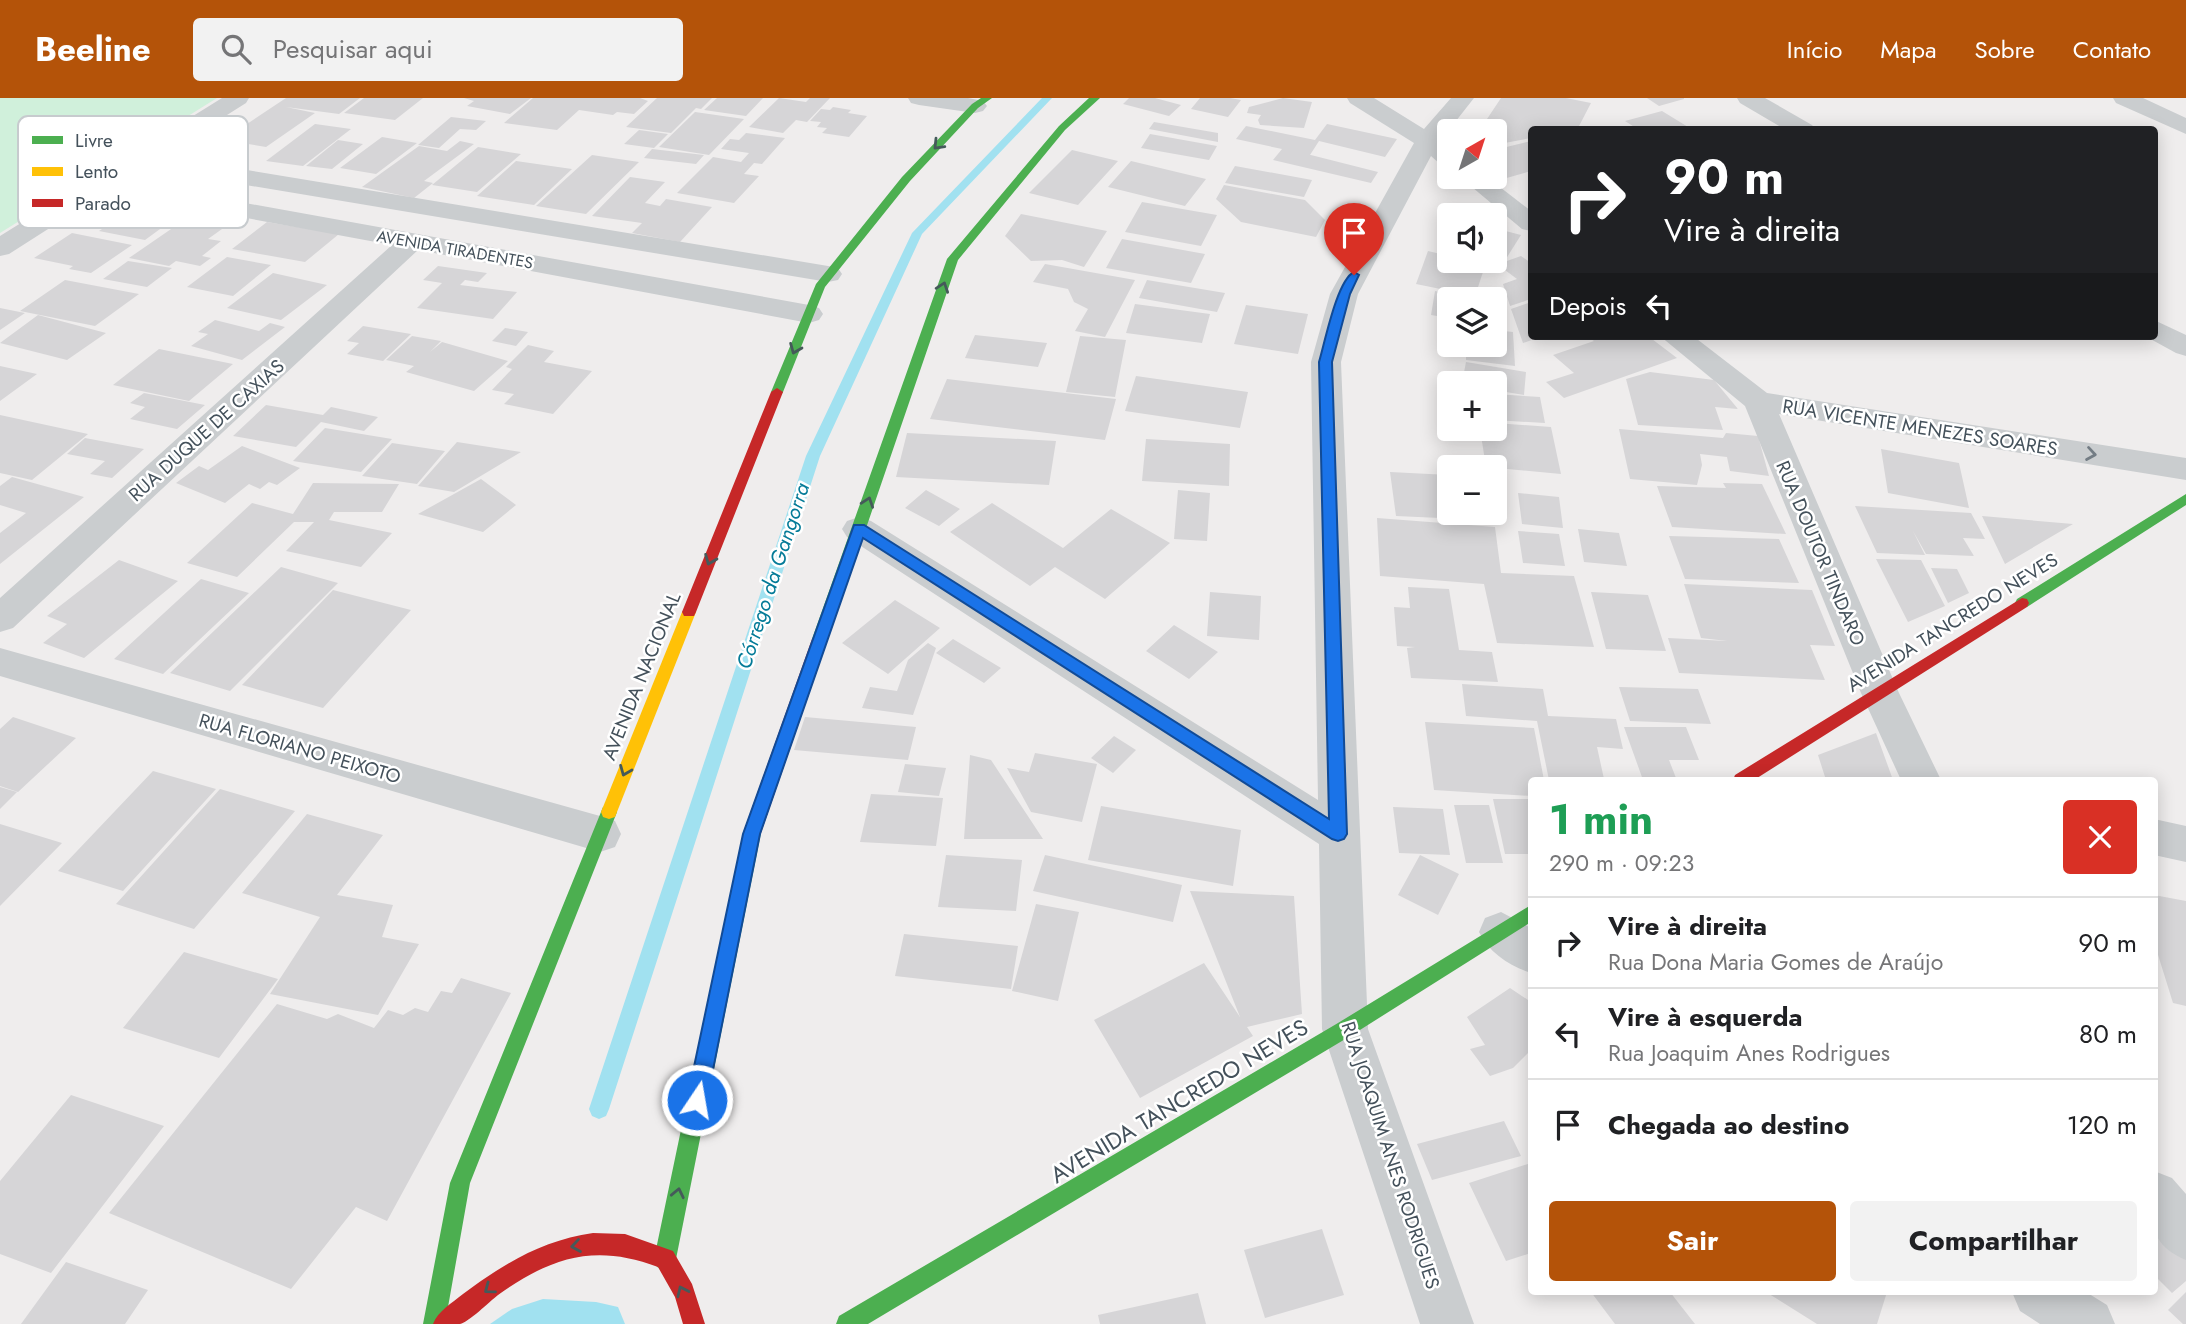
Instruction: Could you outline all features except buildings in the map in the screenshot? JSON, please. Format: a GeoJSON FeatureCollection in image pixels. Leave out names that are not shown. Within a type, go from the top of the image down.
{"type":"FeatureCollection","features":[{"type":"Feature","properties":{"kind":"street"},"geometry":{"type":"LineString","coordinates":[[210,116],[238,98]]}},
{"type":"Feature","properties":{"kind":"street"},"geometry":{"type":"LineString","coordinates":[[919,98],[981,102]]}},
{"type":"Feature","properties":{"kind":"street"},"geometry":{"type":"LineString","coordinates":[[694,1324],[684,1292],[665,1259],[752,834],[953,259],[1062,128],[1095,98]]}},
{"type":"Feature","properties":{"kind":"street"},"geometry":{"type":"LineString","coordinates":[[1358,98],[1437,149]]}},
{"type":"Feature","properties":{"kind":"street","name":"RUA JOAQUIM ANES RODRIGUES"},"geometry":{"type":"LineString","coordinates":[[1453,119],[1463,98]]}},
{"type":"Feature","properties":{"kind":"street"},"geometry":{"type":"LineString","coordinates":[[1748,98],[1797,126]]}},
{"type":"Feature","properties":{"kind":"street"},"geometry":{"type":"LineString","coordinates":[[2124,98],[2186,127]]}},
{"type":"Feature","properties":{"kind":"street","name":"AVENIDA NACIONAL"},"geometry":{"type":"LineString","coordinates":[[434,1324],[460,1183],[820,286],[906,179],[981,102]]}},
{"type":"Feature","properties":{"kind":"street","name":"RUA JOAQUIM ANES RODRIGUES"},"geometry":{"type":"LineString","coordinates":[[1437,151],[1382,219],[1344,294],[1325,362],[1345,1029],[1447,1324]]}},
{"type":"Feature","properties":{"kind":"street","name":"AVENIDA TIRADENTES"},"geometry":{"type":"LineString","coordinates":[[248,178],[828,275]]}},
{"type":"Feature","properties":{"kind":"street"},"geometry":{"type":"LineString","coordinates":[[1487,189],[1528,221]]}},
{"type":"Feature","properties":{"kind":"street","name":"AVENIDA TIRADENTES"},"geometry":{"type":"LineString","coordinates":[[248,211],[809,314]]}},
{"type":"Feature","properties":{"kind":"street"},"geometry":{"type":"LineString","coordinates":[[0,248],[32,228]]}},
{"type":"Feature","properties":{"kind":"street","name":"RUA DUQUE DE CAXIAS"},"geometry":{"type":"LineString","coordinates":[[0,619],[412,241]]}},
{"type":"Feature","properties":{"kind":"street"},"geometry":{"type":"LineString","coordinates":[[2158,331],[2186,347]]}},
{"type":"Feature","properties":{"kind":"street","name":"RUA VICENTE MENEZES SOARES"},"geometry":{"type":"LineString","coordinates":[[1680,340],[1758,401],[2186,470]]}},
{"type":"Feature","properties":{"kind":"street","name":"RUA DOUTOR TINDARO"},"geometry":{"type":"LineString","coordinates":[[1758,401],[1880,693],[1920,777]]}},
{"type":"Feature","properties":{"kind":"street","name":"AVENIDA TANCREDO NEVES"},"geometry":{"type":"LineString","coordinates":[[1746,777],[2186,499]]}},
{"type":"Feature","properties":{"kind":"street"},"geometry":{"type":"LineString","coordinates":[[859,528],[1338,834]]}},
{"type":"Feature","properties":{"kind":"street","name":"RUA FLORIANO PEIXOTO"},"geometry":{"type":"LineString","coordinates":[[0,662],[600,834]]}},
{"type":"Feature","properties":{"kind":"street"},"geometry":{"type":"LineString","coordinates":[[2158,838],[2186,844]]}},
{"type":"Feature","properties":{"kind":"street","name":"AVENIDA TANCREDO NEVES"},"geometry":{"type":"LineString","coordinates":[[847,1324],[1345,1029],[1521,933]]}},
{"type":"Feature","properties":{"kind":"street"},"geometry":{"type":"LineString","coordinates":[[2158,1201],[2186,1234]]}},
{"type":"Feature","properties":{"kind":"street"},"geometry":{"type":"LineString","coordinates":[[444,1324],[536,1256],[576,1244],[619,1244],[665,1259]]}},
{"type":"Feature","properties":{"kind":"street"},"geometry":{"type":"LineString","coordinates":[[2044,1295],[2088,1324]]}},
{"type":"Feature","properties":{"kind":"green space"},"geometry":{"type":"Polygon","coordinates":[[[0,98],[217,98],[188,116],[18,116],[18,222],[0,233],[0,98]]]}},
{"type":"Feature","properties":{"kind":"water"},"geometry":{"type":"Polygon","coordinates":[[[543,1299],[596,1302],[618,1307],[625,1324],[490,1324],[512,1309],[543,1299]]]}},
{"type":"Feature","properties":{"kind":"waterway","name":"Córrego da Gangorra"},"geometry":{"type":"LineString","coordinates":[[599,1109],[813,456],[917,233],[1047,98]]}},
{"type":"Feature","properties":{"kind":"traffic: fast"},"geometry":{"type":"LineString","coordinates":[[777,392],[820,286],[906,179],[975,106],[987,98]]}},
{"type":"Feature","properties":{"kind":"traffic: fast"},"geometry":{"type":"LineString","coordinates":[[820,639],[953,259],[1062,128],[1095,98]]}},
{"type":"Feature","properties":{"kind":"traffic: fast"},"geometry":{"type":"LineString","coordinates":[[2022,603],[2186,499]]}},
{"type":"Feature","properties":{"kind":"traffic: fast"},"geometry":{"type":"LineString","coordinates":[[434,1324],[460,1183],[609,812]]}},
{"type":"Feature","properties":{"kind":"traffic: fast"},"geometry":{"type":"LineString","coordinates":[[665,1259],[752,833]]}},
{"type":"Feature","properties":{"kind":"traffic: fast"},"geometry":{"type":"LineString","coordinates":[[847,1324],[1345,1029],[1528,915]]}},
{"type":"Feature","properties":{"kind":"traffic: slow"},"geometry":{"type":"LineString","coordinates":[[609,812],[689,612]]}},
{"type":"Feature","properties":{"kind":"traffic: jam"},"geometry":{"type":"LineString","coordinates":[[689,612],[777,392]]}},
{"type":"Feature","properties":{"kind":"traffic: jam"},"geometry":{"type":"LineString","coordinates":[[1746,777],[2022,603]]}},
{"type":"Feature","properties":{"kind":"traffic: jam"},"geometry":{"type":"LineString","coordinates":[[752,833],[820,639]]}},
{"type":"Feature","properties":{"kind":"traffic: jam"},"geometry":{"type":"LineString","coordinates":[[444,1324],[524,1265],[569,1247],[593,1243],[625,1245],[665,1259],[684,1292],[694,1324]]}},
{"type":"Feature","properties":{"kind":"route"},"geometry":{"type":"LineString","coordinates":[[697,1100],[752,834],[859,528],[1338,834],[1325,362],[1344,294],[1354,275]]}}]}
